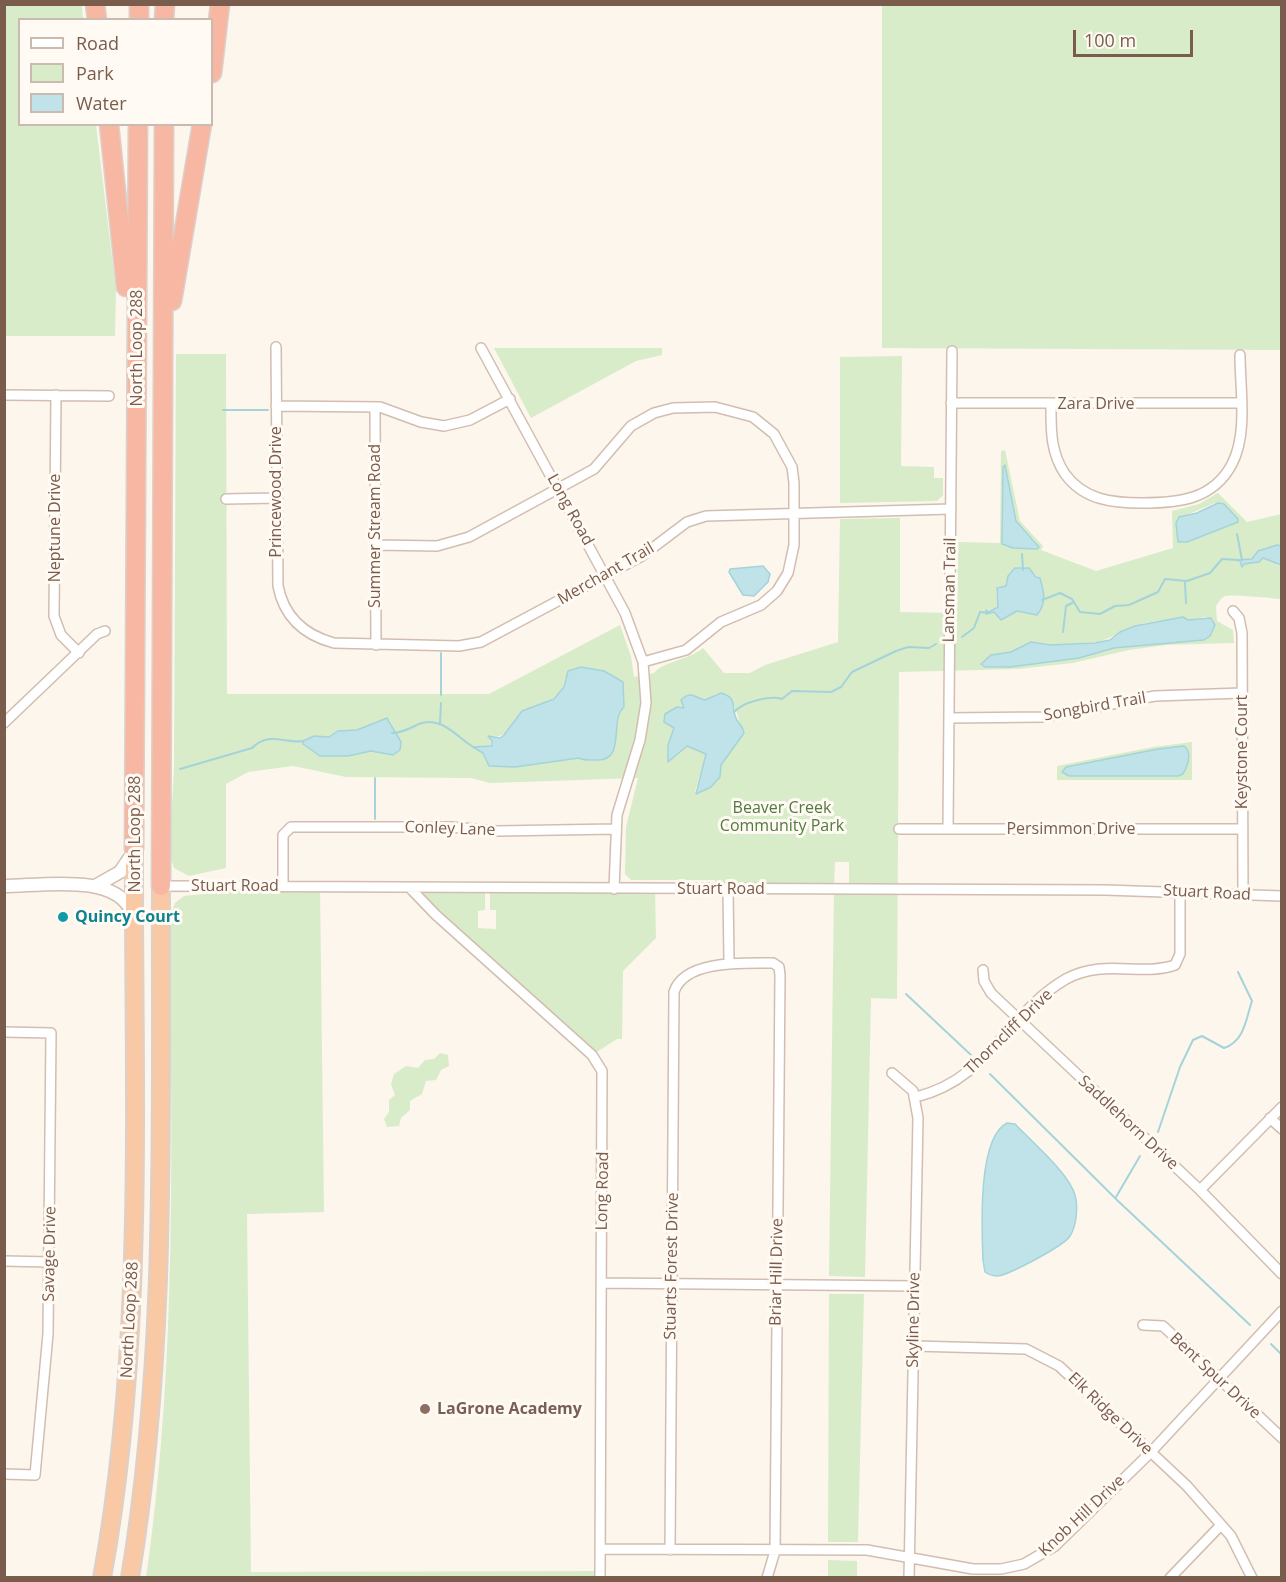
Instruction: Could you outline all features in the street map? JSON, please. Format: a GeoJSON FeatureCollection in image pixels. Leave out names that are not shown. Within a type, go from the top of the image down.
{"type":"FeatureCollection","features":[{"type":"Feature","properties":{"kind":"highway"},"geometry":{"type":"LineString","coordinates":[[213,64],[220,4]]}},
{"type":"Feature","properties":{"kind":"highway"},"geometry":{"type":"LineString","coordinates":[[109,126],[125,268],[130,446],[136,507]]}},
{"type":"Feature","properties":{"kind":"highway","name":"North Loop 288"},"geometry":{"type":"LineString","coordinates":[[102,1578],[123,1428],[130,1326],[138,126]]}},
{"type":"Feature","properties":{"kind":"highway","name":"North Loop 288"},"geometry":{"type":"LineString","coordinates":[[130,1578],[149,1432],[160,1261],[164,126]]}},
{"type":"Feature","properties":{"kind":"highway"},"geometry":{"type":"LineString","coordinates":[[163,413],[174,287],[202,126]]}},
{"type":"Feature","properties":{"kind":"street","name":"Princewood Drive"},"geometry":{"type":"LineString","coordinates":[[276,347],[278,586],[288,613],[303,629]]}},
{"type":"Feature","properties":{"kind":"street","name":"Long Road"},"geometry":{"type":"LineString","coordinates":[[481,348],[630,621],[643,662],[646,688],[644,720],[621,799],[615,829],[614,889]]}},
{"type":"Feature","properties":{"kind":"street","name":"Lansman Trail"},"geometry":{"type":"LineString","coordinates":[[948,829],[952,351]]}},
{"type":"Feature","properties":{"kind":"street"},"geometry":{"type":"LineString","coordinates":[[1051,404],[1053,450],[1061,468],[1073,484],[1089,495],[1101,499],[1156,503],[1178,502],[1195,497],[1211,488],[1224,476],[1233,461],[1239,442],[1240,356]]}},
{"type":"Feature","properties":{"kind":"street"},"geometry":{"type":"LineString","coordinates":[[4,395],[109,396]]}},
{"type":"Feature","properties":{"kind":"street","name":"Neptune Drive"},"geometry":{"type":"LineString","coordinates":[[56,395],[54,616],[61,635],[79,653]]}},
{"type":"Feature","properties":{"kind":"street"},"geometry":{"type":"LineString","coordinates":[[276,406],[375,406],[394,410],[421,422],[444,426],[463,422],[510,399]]}},
{"type":"Feature","properties":{"kind":"street","name":"Zara Drive"},"geometry":{"type":"LineString","coordinates":[[951,403],[1240,404]]}},
{"type":"Feature","properties":{"kind":"street","name":"Summer Stream Road"},"geometry":{"type":"LineString","coordinates":[[375,406],[376,645]]}},
{"type":"Feature","properties":{"kind":"street"},"geometry":{"type":"LineString","coordinates":[[376,545],[437,546],[459,541],[598,465],[628,429],[649,414],[672,408],[720,407],[757,419],[778,440],[792,467],[794,513],[791,562],[774,594],[756,608],[721,622],[686,650],[643,662]]}},
{"type":"Feature","properties":{"kind":"street"},"geometry":{"type":"LineString","coordinates":[[226,499],[276,498]]}},
{"type":"Feature","properties":{"kind":"street","name":"Merchant Trail"},"geometry":{"type":"LineString","coordinates":[[303,629],[334,643],[459,646],[477,643],[494,637],[647,553],[692,520],[715,514],[951,509]]}},
{"type":"Feature","properties":{"kind":"street","name":"Keystone Court"},"geometry":{"type":"LineString","coordinates":[[1233,611],[1242,628],[1243,896]]}},
{"type":"Feature","properties":{"kind":"street"},"geometry":{"type":"LineString","coordinates":[[4,723],[98,634],[105,631]]}},
{"type":"Feature","properties":{"kind":"street","name":"Songbird Trail"},"geometry":{"type":"LineString","coordinates":[[949,718],[1043,717],[1155,696],[1242,693]]}},
{"type":"Feature","properties":{"kind":"street","name":"Conley Lane"},"geometry":{"type":"LineString","coordinates":[[283,886],[282,840],[286,829],[301,826],[458,828],[498,831],[615,829]]}},
{"type":"Feature","properties":{"kind":"street","name":"Persimmon Drive"},"geometry":{"type":"LineString","coordinates":[[899,829],[1242,829]]}},
{"type":"Feature","properties":{"kind":"street"},"geometry":{"type":"LineString","coordinates":[[97,885],[120,872],[128,864],[134,849]]}},
{"type":"Feature","properties":{"kind":"street"},"geometry":{"type":"LineString","coordinates":[[4,886],[97,885],[108,888],[126,901],[134,918]]}},
{"type":"Feature","properties":{"kind":"street","name":"Stuart Road"},"geometry":{"type":"LineString","coordinates":[[161,886],[1105,890],[1281,896]]}},
{"type":"Feature","properties":{"kind":"street","name":"Long Road"},"geometry":{"type":"LineString","coordinates":[[410,888],[436,915],[592,1055],[600,1065],[603,1078],[600,1578]]}},
{"type":"Feature","properties":{"kind":"street"},"geometry":{"type":"LineString","coordinates":[[728,889],[729,963]]}},
{"type":"Feature","properties":{"kind":"street","name":"Thorncliff Drive"},"geometry":{"type":"LineString","coordinates":[[916,1097],[944,1089],[964,1076],[1054,987],[1083,972],[1175,965],[1180,954],[1180,892]]}},
{"type":"Feature","properties":{"kind":"street","name":"Briar Hill Drive"},"geometry":{"type":"LineString","coordinates":[[729,963],[777,965],[780,986],[776,1551],[767,1578]]}},
{"type":"Feature","properties":{"kind":"street","name":"Stuarts Forest Drive"},"geometry":{"type":"LineString","coordinates":[[670,1550],[674,992],[677,984],[696,972],[729,963]]}},
{"type":"Feature","properties":{"kind":"street","name":"Saddlehorn Drive"},"geometry":{"type":"LineString","coordinates":[[983,970],[984,981],[991,993],[1200,1190],[1281,1274]]}},
{"type":"Feature","properties":{"kind":"street","name":"Savage Drive"},"geometry":{"type":"LineString","coordinates":[[4,1032],[51,1034],[48,1334],[35,1474],[4,1474]]}},
{"type":"Feature","properties":{"kind":"street"},"geometry":{"type":"LineString","coordinates":[[892,1073],[910,1087],[916,1097]]}},
{"type":"Feature","properties":{"kind":"street","name":"Skyline Drive"},"geometry":{"type":"LineString","coordinates":[[909,1578],[916,1097]]}},
{"type":"Feature","properties":{"kind":"street"},"geometry":{"type":"LineString","coordinates":[[1200,1190],[1281,1107]]}},
{"type":"Feature","properties":{"kind":"street"},"geometry":{"type":"LineString","coordinates":[[1270,1118],[1281,1129]]}},
{"type":"Feature","properties":{"kind":"street"},"geometry":{"type":"LineString","coordinates":[[4,1261],[50,1262]]}},
{"type":"Feature","properties":{"kind":"street"},"geometry":{"type":"LineString","coordinates":[[602,1283],[914,1286]]}},
{"type":"Feature","properties":{"kind":"street","name":"Knob Hill Drive"},"geometry":{"type":"LineString","coordinates":[[600,1549],[867,1550],[988,1569],[1024,1564],[1055,1546],[1150,1453],[1220,1380],[1281,1311]]}},
{"type":"Feature","properties":{"kind":"street","name":"Bent Spur Drive"},"geometry":{"type":"LineString","coordinates":[[1143,1325],[1163,1326],[1281,1438]]}},
{"type":"Feature","properties":{"kind":"street","name":"Elk Ridge Drive"},"geometry":{"type":"LineString","coordinates":[[914,1346],[1005,1347],[1026,1349],[1042,1355],[1070,1376],[1186,1486],[1239,1549],[1252,1578]]}},
{"type":"Feature","properties":{"kind":"street"},"geometry":{"type":"LineString","coordinates":[[1170,1578],[1221,1525]]}},
{"type":"Feature","properties":{"kind":"green space"},"geometry":{"type":"Polygon","coordinates":[[[5,4],[82,5],[83,18],[18,18],[18,126],[96,126],[116,290],[115,336],[5,336],[5,4]]]}},
{"type":"Feature","properties":{"kind":"green space"},"geometry":{"type":"Polygon","coordinates":[[[882,5],[1281,5],[1281,350],[882,348],[882,5]]]}},
{"type":"Feature","properties":{"kind":"green space"},"geometry":{"type":"Polygon","coordinates":[[[494,348],[662,348],[662,355],[636,361],[531,418],[494,348]]]}},
{"type":"Feature","properties":{"kind":"green space","name":"Beaver Creek Community Park"},"geometry":{"type":"Polygon","coordinates":[[[176,354],[226,354],[227,694],[489,694],[620,625],[631,656],[634,677],[654,673],[703,648],[724,673],[750,673],[765,665],[838,642],[840,519],[900,518],[900,612],[957,613],[958,542],[1000,543],[1001,451],[1005,450],[1020,521],[1043,546],[1041,550],[1096,571],[1173,548],[1172,511],[1199,504],[1218,493],[1247,522],[1281,514],[1281,546],[1265,548],[1252,559],[1238,559],[1242,567],[1244,564],[1259,562],[1263,558],[1272,559],[1278,566],[1281,564],[1281,599],[1229,596],[1223,597],[1216,606],[1217,621],[1233,630],[1234,643],[1166,645],[1129,650],[1073,663],[1018,669],[899,672],[897,999],[871,998],[865,1277],[829,1276],[834,889],[715,889],[715,880],[631,880],[625,874],[626,827],[638,778],[490,783],[471,778],[346,777],[293,766],[248,772],[226,784],[226,868],[189,876],[174,868],[169,853],[174,770],[176,354]],[[1006,467],[1016,549],[1037,549],[1036,542],[1016,521],[1006,467]],[[1215,503],[1177,519],[1180,542],[1237,522],[1215,503]],[[1026,567],[1015,568],[1008,576],[1006,586],[996,591],[998,606],[985,612],[994,612],[1002,619],[1017,611],[1034,615],[1041,608],[1044,598],[1040,578],[1026,567]],[[1206,617],[1188,620],[1179,618],[1144,623],[1099,642],[1050,645],[1035,642],[1011,652],[991,655],[985,667],[1079,658],[1114,648],[1197,639],[1214,627],[1206,617]],[[584,668],[565,678],[564,686],[556,697],[524,711],[502,735],[489,736],[492,746],[474,746],[475,749],[483,753],[487,762],[515,767],[579,758],[595,760],[611,756],[623,699],[623,682],[604,671],[584,668]],[[718,693],[705,700],[688,695],[683,698],[684,708],[665,715],[674,728],[668,745],[669,759],[687,746],[706,754],[695,792],[711,787],[720,777],[721,765],[744,733],[733,703],[724,695],[718,693]],[[389,719],[375,722],[357,731],[338,731],[329,737],[309,738],[306,745],[320,756],[348,756],[371,751],[393,755],[400,750],[401,742],[389,719]],[[835,862],[834,889],[849,889],[849,862],[835,862]]]}},
{"type":"Feature","properties":{"kind":"green space"},"geometry":{"type":"Polygon","coordinates":[[[902,356],[901,466],[934,467],[934,478],[943,478],[943,495],[937,501],[840,503],[840,357],[902,356]]]}},
{"type":"Feature","properties":{"kind":"green space"},"geometry":{"type":"Polygon","coordinates":[[[1192,742],[1192,780],[1057,780],[1057,766],[1153,747],[1192,742]],[[1184,746],[1158,749],[1076,765],[1064,775],[1178,776],[1183,774],[1188,763],[1189,756],[1184,746]]]}},
{"type":"Feature","properties":{"kind":"green space"},"geometry":{"type":"Polygon","coordinates":[[[283,886],[320,888],[324,1212],[247,1214],[251,1572],[600,1571],[600,1577],[146,1578],[156,1495],[168,1330],[171,1165],[170,916],[175,903],[184,896],[283,886]]]}},
{"type":"Feature","properties":{"kind":"green space"},"geometry":{"type":"Polygon","coordinates":[[[410,888],[485,889],[485,910],[478,911],[478,928],[496,929],[496,910],[490,910],[490,888],[655,889],[656,938],[623,971],[622,1039],[617,1039],[592,1055],[410,888]]]}},
{"type":"Feature","properties":{"kind":"green space"},"geometry":{"type":"Polygon","coordinates":[[[440,1053],[448,1055],[449,1066],[441,1070],[436,1080],[426,1081],[422,1094],[410,1101],[410,1110],[401,1118],[399,1126],[387,1127],[384,1119],[389,1112],[389,1100],[395,1095],[391,1084],[394,1074],[406,1066],[418,1068],[425,1060],[434,1059],[440,1053]]]}},
{"type":"Feature","properties":{"kind":"green space"},"geometry":{"type":"Polygon","coordinates":[[[829,1294],[864,1294],[858,1542],[828,1542],[829,1294]]]}},
{"type":"Feature","properties":{"kind":"green space"},"geometry":{"type":"Polygon","coordinates":[[[828,1560],[857,1561],[857,1577],[828,1577],[828,1560]]]}},
{"type":"Feature","properties":{"kind":"water"},"geometry":{"type":"Polygon","coordinates":[[[1005,465],[1016,521],[1039,547],[1037,549],[1013,548],[1002,544],[1003,467],[1005,465]]]}},
{"type":"Feature","properties":{"kind":"water"},"geometry":{"type":"Polygon","coordinates":[[[1218,503],[1224,504],[1238,519],[1238,522],[1187,542],[1178,542],[1176,523],[1179,517],[1197,513],[1218,503]]]}},
{"type":"Feature","properties":{"kind":"water"},"geometry":{"type":"Polygon","coordinates":[[[1277,545],[1281,546],[1281,565],[1263,558],[1259,562],[1244,564],[1242,567],[1240,561],[1236,560],[1252,559],[1258,551],[1277,545]]]}},
{"type":"Feature","properties":{"kind":"water"},"geometry":{"type":"Polygon","coordinates":[[[763,566],[770,574],[768,582],[754,596],[743,595],[729,572],[730,569],[763,566]]]}},
{"type":"Feature","properties":{"kind":"water"},"geometry":{"type":"Polygon","coordinates":[[[1015,568],[1029,568],[1036,577],[1040,578],[1044,597],[1040,611],[1037,615],[1017,611],[1001,620],[994,612],[986,614],[986,610],[988,612],[998,607],[997,588],[1006,586],[1008,576],[1015,568]]]}},
{"type":"Feature","properties":{"kind":"water"},"geometry":{"type":"Polygon","coordinates":[[[1183,617],[1188,620],[1211,618],[1215,625],[1210,636],[1204,640],[1114,648],[1079,658],[1010,667],[985,667],[981,664],[991,655],[1011,652],[1031,642],[1050,645],[1095,643],[1110,640],[1120,632],[1135,626],[1183,617]]]}},
{"type":"Feature","properties":{"kind":"water"},"geometry":{"type":"Polygon","coordinates":[[[581,667],[604,671],[623,682],[624,707],[620,713],[612,754],[598,760],[579,758],[515,767],[489,766],[483,753],[473,747],[492,746],[492,741],[488,736],[500,738],[522,711],[554,699],[564,687],[568,671],[581,667]]]}},
{"type":"Feature","properties":{"kind":"water"},"geometry":{"type":"Polygon","coordinates":[[[721,693],[727,695],[732,701],[735,716],[744,733],[721,765],[720,777],[711,787],[696,794],[706,754],[687,746],[668,762],[668,745],[674,728],[664,722],[665,714],[677,707],[684,708],[681,700],[684,697],[693,696],[705,700],[721,693]]]}},
{"type":"Feature","properties":{"kind":"water"},"geometry":{"type":"Polygon","coordinates":[[[387,718],[401,742],[400,750],[393,755],[371,751],[348,756],[320,756],[303,744],[303,741],[314,736],[329,737],[338,731],[357,730],[387,718]]]}},
{"type":"Feature","properties":{"kind":"water"},"geometry":{"type":"Polygon","coordinates":[[[1184,746],[1189,759],[1183,774],[1178,776],[1069,776],[1062,772],[1066,767],[1184,746]]]}},
{"type":"Feature","properties":{"kind":"water"},"geometry":{"type":"Polygon","coordinates":[[[1007,1123],[1015,1124],[1065,1177],[1075,1195],[1076,1216],[1072,1232],[1066,1241],[1024,1265],[996,1276],[985,1272],[983,1260],[983,1186],[990,1147],[997,1132],[1007,1123]]]}},
{"type":"Feature","properties":{"kind":"waterway"},"geometry":{"type":"LineString","coordinates":[[223,410],[268,410]]}},
{"type":"Feature","properties":{"kind":"waterway"},"geometry":{"type":"LineString","coordinates":[[1237,534],[1242,560]]}},
{"type":"Feature","properties":{"kind":"waterway"},"geometry":{"type":"LineString","coordinates":[[1022,554],[1023,570]]}},
{"type":"Feature","properties":{"kind":"waterway"},"geometry":{"type":"LineString","coordinates":[[1042,600],[1060,593],[1072,599],[1080,612],[1100,614],[1115,606],[1129,605],[1158,592],[1165,579],[1187,581],[1210,573],[1222,559],[1238,560]]}},
{"type":"Feature","properties":{"kind":"waterway"},"geometry":{"type":"LineString","coordinates":[[1185,582],[1186,603]]}},
{"type":"Feature","properties":{"kind":"waterway"},"geometry":{"type":"LineString","coordinates":[[1063,632],[1066,606],[1074,602]]}},
{"type":"Feature","properties":{"kind":"waterway"},"geometry":{"type":"LineString","coordinates":[[962,637],[974,628],[980,612],[988,613]]}},
{"type":"Feature","properties":{"kind":"waterway"},"geometry":{"type":"LineString","coordinates":[[734,712],[757,700],[782,699],[792,691],[831,692],[841,687],[852,672],[896,651],[908,647],[929,648],[936,644]]}},
{"type":"Feature","properties":{"kind":"waterway"},"geometry":{"type":"LineString","coordinates":[[441,653],[441,695]]}},
{"type":"Feature","properties":{"kind":"waterway"},"geometry":{"type":"LineString","coordinates":[[440,724],[441,703]]}},
{"type":"Feature","properties":{"kind":"waterway"},"geometry":{"type":"LineString","coordinates":[[392,733],[419,724],[435,723],[450,729],[475,748]]}},
{"type":"Feature","properties":{"kind":"waterway"},"geometry":{"type":"LineString","coordinates":[[180,769],[252,748],[265,740],[304,741]]}},
{"type":"Feature","properties":{"kind":"waterway"},"geometry":{"type":"LineString","coordinates":[[375,778],[375,819]]}},
{"type":"Feature","properties":{"kind":"waterway"},"geometry":{"type":"LineString","coordinates":[[1158,1132],[1180,1067],[1193,1040],[1202,1036],[1224,1048],[1231,1045],[1241,1035],[1252,1001],[1238,972]]}},
{"type":"Feature","properties":{"kind":"waterway"},"geometry":{"type":"LineString","coordinates":[[906,994],[971,1055]]}},
{"type":"Feature","properties":{"kind":"waterway"},"geometry":{"type":"LineString","coordinates":[[990,1074],[1117,1200],[1250,1325]]}},
{"type":"Feature","properties":{"kind":"waterway"},"geometry":{"type":"LineString","coordinates":[[1116,1197],[1140,1156]]}},
{"type":"Feature","properties":{"kind":"waterway"},"geometry":{"type":"LineString","coordinates":[[1271,1344],[1282,1355]]}},
{"type":"Feature","properties":{"kind":"place","name":"Quincy Court"},"geometry":{"type":"Point","coordinates":[63,917]}},
{"type":"Feature","properties":{"kind":"place","name":"LaGrone Academy"},"geometry":{"type":"Point","coordinates":[425,1409]}}]}
